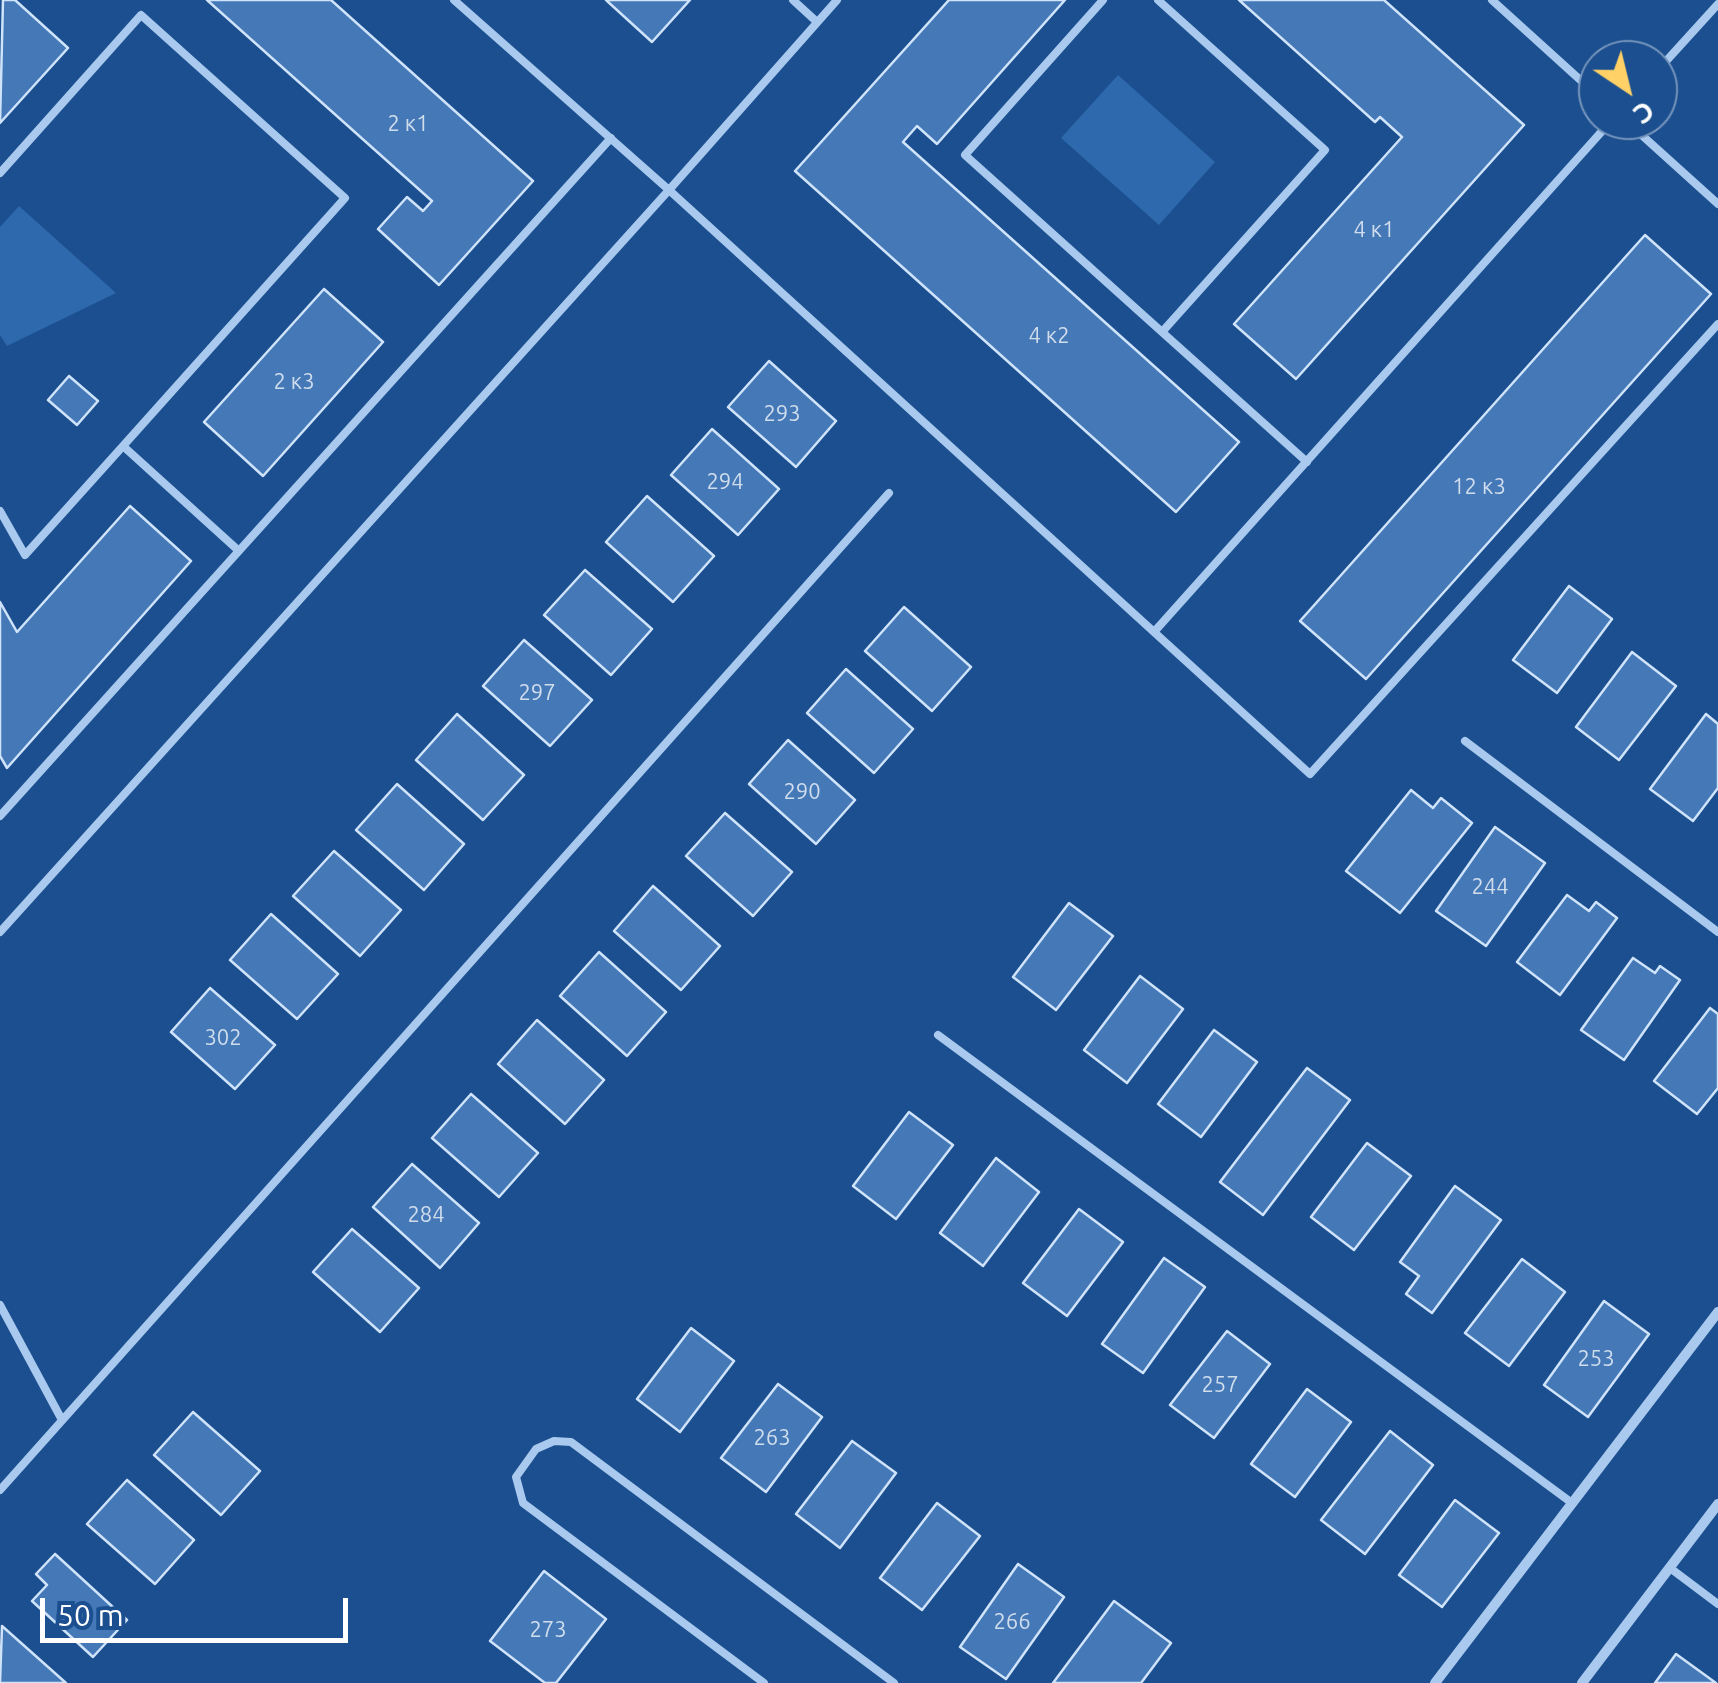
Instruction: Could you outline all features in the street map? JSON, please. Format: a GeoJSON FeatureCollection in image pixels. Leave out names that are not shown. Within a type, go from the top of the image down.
{"type":"FeatureCollection","features":[{"type":"Feature","properties":{"kind":"street"},"geometry":{"type":"LineString","coordinates":[[1435,1683],[1718,1312]]}},
{"type":"Feature","properties":{"kind":"street"},"geometry":{"type":"LineString","coordinates":[[1582,1683],[1718,1504]]}},
{"type":"Feature","properties":{"kind":"lane"},"geometry":{"type":"LineString","coordinates":[[454,0],[669,190],[1310,774],[1718,324]]}},
{"type":"Feature","properties":{"kind":"lane"},"geometry":{"type":"LineString","coordinates":[[793,0],[817,22]]}},
{"type":"Feature","properties":{"kind":"lane"},"geometry":{"type":"LineString","coordinates":[[0,932],[836,0]]}},
{"type":"Feature","properties":{"kind":"lane"},"geometry":{"type":"LineString","coordinates":[[1103,0],[964,155],[1307,462]]}},
{"type":"Feature","properties":{"kind":"lane"},"geometry":{"type":"LineString","coordinates":[[1158,0],[1326,150],[1162,332]]}},
{"type":"Feature","properties":{"kind":"lane"},"geometry":{"type":"LineString","coordinates":[[1492,0],[1578,78]]}},
{"type":"Feature","properties":{"kind":"lane"},"geometry":{"type":"LineString","coordinates":[[1678,48],[1718,4]]}},
{"type":"Feature","properties":{"kind":"lane"},"geometry":{"type":"LineString","coordinates":[[0,172],[141,15],[346,198],[25,556],[0,511]]}},
{"type":"Feature","properties":{"kind":"lane"},"geometry":{"type":"LineString","coordinates":[[0,816],[611,138]]}},
{"type":"Feature","properties":{"kind":"lane"},"geometry":{"type":"LineString","coordinates":[[1154,632],[1594,140]]}},
{"type":"Feature","properties":{"kind":"lane"},"geometry":{"type":"LineString","coordinates":[[1647,140],[1718,204]]}},
{"type":"Feature","properties":{"kind":"lane"},"geometry":{"type":"LineString","coordinates":[[123,446],[239,550]]}},
{"type":"Feature","properties":{"kind":"lane"},"geometry":{"type":"LineString","coordinates":[[0,1490],[889,493]]}},
{"type":"Feature","properties":{"kind":"lane"},"geometry":{"type":"LineString","coordinates":[[1466,741],[1718,932]]}},
{"type":"Feature","properties":{"kind":"lane"},"geometry":{"type":"LineString","coordinates":[[938,1035],[1572,1503]]}},
{"type":"Feature","properties":{"kind":"lane"},"geometry":{"type":"LineString","coordinates":[[0,1305],[62,1420]]}},
{"type":"Feature","properties":{"kind":"lane"},"geometry":{"type":"LineString","coordinates":[[764,1683],[523,1503],[516,1477],[536,1449],[554,1441],[571,1442],[894,1683]]}},
{"type":"Feature","properties":{"kind":"lane"},"geometry":{"type":"LineString","coordinates":[[1670,1568],[1718,1604]]}},
{"type":"Feature","properties":{"kind":"shaded area"},"geometry":{"type":"Polygon","coordinates":[[[1118,75],[1215,162],[1159,225],[1061,138],[1118,75]]]}},
{"type":"Feature","properties":{"kind":"shaded area"},"geometry":{"type":"Polygon","coordinates":[[[19,206],[116,293],[7,346],[0,335],[0,227],[19,206]]]}},
{"type":"Feature","properties":{"kind":"building"},"geometry":{"type":"Polygon","coordinates":[[[3,0],[15,0],[68,48],[0,123],[3,0]]]}},
{"type":"Feature","properties":{"kind":"building"},"geometry":{"type":"Polygon","coordinates":[[[207,0],[331,0],[533,181],[439,285],[378,229],[407,197],[423,211],[432,201],[207,0]]]}},
{"type":"Feature","properties":{"kind":"building"},"geometry":{"type":"Polygon","coordinates":[[[606,0],[690,0],[652,42],[606,0]]]}},
{"type":"Feature","properties":{"kind":"building"},"geometry":{"type":"Polygon","coordinates":[[[949,0],[1065,0],[937,144],[917,126],[903,142],[1239,442],[1176,512],[795,171],[949,0]]]}},
{"type":"Feature","properties":{"kind":"building"},"geometry":{"type":"Polygon","coordinates":[[[1239,0],[1384,0],[1524,125],[1296,379],[1234,324],[1402,137],[1380,117],[1375,122],[1239,0]]]}},
{"type":"Feature","properties":{"kind":"building"},"geometry":{"type":"Polygon","coordinates":[[[1645,235],[1711,294],[1366,679],[1300,621],[1645,235]]]}},
{"type":"Feature","properties":{"kind":"building"},"geometry":{"type":"Polygon","coordinates":[[[324,289],[383,342],[263,476],[204,422],[324,289]]]}},
{"type":"Feature","properties":{"kind":"building"},"geometry":{"type":"Polygon","coordinates":[[[769,361],[836,421],[796,467],[728,407],[769,361]]]}},
{"type":"Feature","properties":{"kind":"building"},"geometry":{"type":"Polygon","coordinates":[[[69,376],[98,401],[77,425],[48,400],[69,376]]]}},
{"type":"Feature","properties":{"kind":"building"},"geometry":{"type":"Polygon","coordinates":[[[712,429],[779,489],[738,535],[671,475],[712,429]]]}},
{"type":"Feature","properties":{"kind":"building"},"geometry":{"type":"Polygon","coordinates":[[[647,496],[714,556],[673,602],[606,542],[647,496]]]}},
{"type":"Feature","properties":{"kind":"building"},"geometry":{"type":"Polygon","coordinates":[[[130,506],[191,561],[7,768],[0,756],[0,602],[17,632],[130,506]]]}},
{"type":"Feature","properties":{"kind":"building"},"geometry":{"type":"Polygon","coordinates":[[[585,570],[652,629],[611,675],[544,615],[585,570]]]}},
{"type":"Feature","properties":{"kind":"building"},"geometry":{"type":"Polygon","coordinates":[[[1569,586],[1612,619],[1557,693],[1513,660],[1569,586]]]}},
{"type":"Feature","properties":{"kind":"building"},"geometry":{"type":"Polygon","coordinates":[[[904,607],[971,667],[932,711],[865,651],[904,607]]]}},
{"type":"Feature","properties":{"kind":"building"},"geometry":{"type":"Polygon","coordinates":[[[524,640],[592,700],[550,746],[483,686],[524,640]]]}},
{"type":"Feature","properties":{"kind":"building"},"geometry":{"type":"Polygon","coordinates":[[[1632,652],[1676,686],[1619,760],[1576,727],[1632,652]]]}},
{"type":"Feature","properties":{"kind":"building"},"geometry":{"type":"Polygon","coordinates":[[[846,669],[913,729],[874,773],[807,713],[846,669]]]}},
{"type":"Feature","properties":{"kind":"building"},"geometry":{"type":"Polygon","coordinates":[[[457,714],[524,775],[483,820],[416,760],[457,714]]]}},
{"type":"Feature","properties":{"kind":"building"},"geometry":{"type":"Polygon","coordinates":[[[1706,714],[1718,724],[1718,788],[1693,821],[1650,789],[1706,714]]]}},
{"type":"Feature","properties":{"kind":"building"},"geometry":{"type":"Polygon","coordinates":[[[788,740],[855,800],[816,844],[749,784],[788,740]]]}},
{"type":"Feature","properties":{"kind":"building"},"geometry":{"type":"Polygon","coordinates":[[[397,784],[464,844],[424,890],[356,830],[397,784]]]}},
{"type":"Feature","properties":{"kind":"building"},"geometry":{"type":"Polygon","coordinates":[[[1411,790],[1433,808],[1441,798],[1472,823],[1400,913],[1346,871],[1411,790]]]}},
{"type":"Feature","properties":{"kind":"building"},"geometry":{"type":"Polygon","coordinates":[[[725,813],[792,872],[753,916],[686,856],[725,813]]]}},
{"type":"Feature","properties":{"kind":"building"},"geometry":{"type":"Polygon","coordinates":[[[1495,827],[1545,863],[1486,946],[1436,911],[1495,827]]]}},
{"type":"Feature","properties":{"kind":"building"},"geometry":{"type":"Polygon","coordinates":[[[334,851],[401,910],[360,956],[293,896],[334,851]]]}},
{"type":"Feature","properties":{"kind":"building"},"geometry":{"type":"Polygon","coordinates":[[[653,886],[720,946],[681,990],[614,931],[653,886]]]}},
{"type":"Feature","properties":{"kind":"building"},"geometry":{"type":"Polygon","coordinates":[[[1567,895],[1589,911],[1596,902],[1617,918],[1560,995],[1517,962],[1567,895]]]}},
{"type":"Feature","properties":{"kind":"building"},"geometry":{"type":"Polygon","coordinates":[[[1069,903],[1113,936],[1056,1010],[1013,977],[1069,903]]]}},
{"type":"Feature","properties":{"kind":"building"},"geometry":{"type":"Polygon","coordinates":[[[271,914],[338,974],[297,1019],[230,960],[271,914]]]}},
{"type":"Feature","properties":{"kind":"building"},"geometry":{"type":"Polygon","coordinates":[[[599,952],[666,1012],[627,1056],[560,996],[599,952]]]}},
{"type":"Feature","properties":{"kind":"building"},"geometry":{"type":"Polygon","coordinates":[[[1633,958],[1655,973],[1660,966],[1680,980],[1624,1060],[1581,1030],[1633,958]]]}},
{"type":"Feature","properties":{"kind":"building"},"geometry":{"type":"Polygon","coordinates":[[[1140,976],[1183,1009],[1127,1083],[1084,1050],[1140,976]]]}},
{"type":"Feature","properties":{"kind":"building"},"geometry":{"type":"Polygon","coordinates":[[[210,988],[275,1045],[235,1089],[171,1032],[210,988]]]}},
{"type":"Feature","properties":{"kind":"building"},"geometry":{"type":"Polygon","coordinates":[[[1710,1008],[1718,1014],[1718,1088],[1697,1114],[1654,1081],[1710,1008]]]}},
{"type":"Feature","properties":{"kind":"building"},"geometry":{"type":"Polygon","coordinates":[[[537,1020],[604,1080],[565,1124],[498,1064],[537,1020]]]}},
{"type":"Feature","properties":{"kind":"building"},"geometry":{"type":"Polygon","coordinates":[[[1214,1030],[1257,1062],[1201,1137],[1158,1104],[1214,1030]]]}},
{"type":"Feature","properties":{"kind":"building"},"geometry":{"type":"Polygon","coordinates":[[[1307,1068],[1350,1100],[1263,1215],[1220,1182],[1307,1068]]]}},
{"type":"Feature","properties":{"kind":"building"},"geometry":{"type":"Polygon","coordinates":[[[471,1094],[538,1153],[499,1197],[432,1138],[471,1094]]]}},
{"type":"Feature","properties":{"kind":"building"},"geometry":{"type":"Polygon","coordinates":[[[909,1112],[953,1145],[896,1219],[853,1186],[909,1112]]]}},
{"type":"Feature","properties":{"kind":"building"},"geometry":{"type":"Polygon","coordinates":[[[1367,1143],[1411,1176],[1354,1250],[1311,1217],[1367,1143]]]}},
{"type":"Feature","properties":{"kind":"building"},"geometry":{"type":"Polygon","coordinates":[[[996,1158],[1039,1192],[983,1266],[940,1233],[996,1158]]]}},
{"type":"Feature","properties":{"kind":"building"},"geometry":{"type":"Polygon","coordinates":[[[412,1164],[479,1223],[440,1268],[373,1207],[412,1164]]]}},
{"type":"Feature","properties":{"kind":"building"},"geometry":{"type":"Polygon","coordinates":[[[1455,1186],[1501,1220],[1432,1313],[1406,1294],[1419,1276],[1400,1262],[1455,1186]]]}},
{"type":"Feature","properties":{"kind":"building"},"geometry":{"type":"Polygon","coordinates":[[[1079,1209],[1123,1242],[1067,1316],[1023,1283],[1079,1209]]]}},
{"type":"Feature","properties":{"kind":"building"},"geometry":{"type":"Polygon","coordinates":[[[352,1229],[419,1288],[380,1332],[313,1272],[352,1229]]]}},
{"type":"Feature","properties":{"kind":"building"},"geometry":{"type":"Polygon","coordinates":[[[1164,1258],[1205,1287],[1143,1373],[1102,1344],[1164,1258]]]}},
{"type":"Feature","properties":{"kind":"building"},"geometry":{"type":"Polygon","coordinates":[[[1522,1259],[1565,1292],[1509,1366],[1465,1333],[1522,1259]]]}},
{"type":"Feature","properties":{"kind":"building"},"geometry":{"type":"Polygon","coordinates":[[[1604,1301],[1649,1334],[1588,1417],[1544,1385],[1604,1301]]]}},
{"type":"Feature","properties":{"kind":"building"},"geometry":{"type":"Polygon","coordinates":[[[691,1328],[734,1361],[680,1432],[637,1399],[691,1328]]]}},
{"type":"Feature","properties":{"kind":"building"},"geometry":{"type":"Polygon","coordinates":[[[1227,1331],[1270,1364],[1214,1438],[1170,1405],[1227,1331]]]}},
{"type":"Feature","properties":{"kind":"building"},"geometry":{"type":"Polygon","coordinates":[[[778,1384],[822,1417],[766,1492],[721,1458],[778,1384]]]}},
{"type":"Feature","properties":{"kind":"building"},"geometry":{"type":"Polygon","coordinates":[[[1307,1389],[1351,1422],[1295,1497],[1251,1464],[1307,1389]]]}},
{"type":"Feature","properties":{"kind":"building"},"geometry":{"type":"Polygon","coordinates":[[[193,1412],[260,1471],[221,1515],[154,1455],[193,1412]]]}},
{"type":"Feature","properties":{"kind":"building"},"geometry":{"type":"Polygon","coordinates":[[[1390,1431],[1433,1465],[1365,1554],[1321,1520],[1390,1431]]]}},
{"type":"Feature","properties":{"kind":"building"},"geometry":{"type":"Polygon","coordinates":[[[852,1441],[896,1473],[840,1548],[796,1514],[852,1441]]]}},
{"type":"Feature","properties":{"kind":"building"},"geometry":{"type":"Polygon","coordinates":[[[127,1480],[194,1540],[155,1584],[87,1524],[127,1480]]]}},
{"type":"Feature","properties":{"kind":"building"},"geometry":{"type":"Polygon","coordinates":[[[1455,1500],[1499,1533],[1442,1607],[1399,1575],[1455,1500]]]}},
{"type":"Feature","properties":{"kind":"building"},"geometry":{"type":"Polygon","coordinates":[[[937,1503],[980,1536],[922,1610],[880,1578],[937,1503]]]}},
{"type":"Feature","properties":{"kind":"building"},"geometry":{"type":"Polygon","coordinates":[[[55,1554],[127,1620],[93,1657],[32,1601],[47,1585],[36,1574],[55,1554]]]}},
{"type":"Feature","properties":{"kind":"building"},"geometry":{"type":"Polygon","coordinates":[[[1018,1564],[1064,1597],[1006,1679],[960,1647],[1018,1564]]]}},
{"type":"Feature","properties":{"kind":"building"},"geometry":{"type":"Polygon","coordinates":[[[544,1571],[606,1619],[556,1683],[545,1683],[490,1641],[544,1571]]]}},
{"type":"Feature","properties":{"kind":"building"},"geometry":{"type":"Polygon","coordinates":[[[1114,1601],[1171,1643],[1141,1683],[1053,1683],[1114,1601]]]}},
{"type":"Feature","properties":{"kind":"building"},"geometry":{"type":"Polygon","coordinates":[[[2,1626],[66,1683],[0,1683],[2,1626]]]}},
{"type":"Feature","properties":{"kind":"building"},"geometry":{"type":"Polygon","coordinates":[[[1676,1654],[1716,1683],[1655,1683],[1676,1654]]]}}]}
